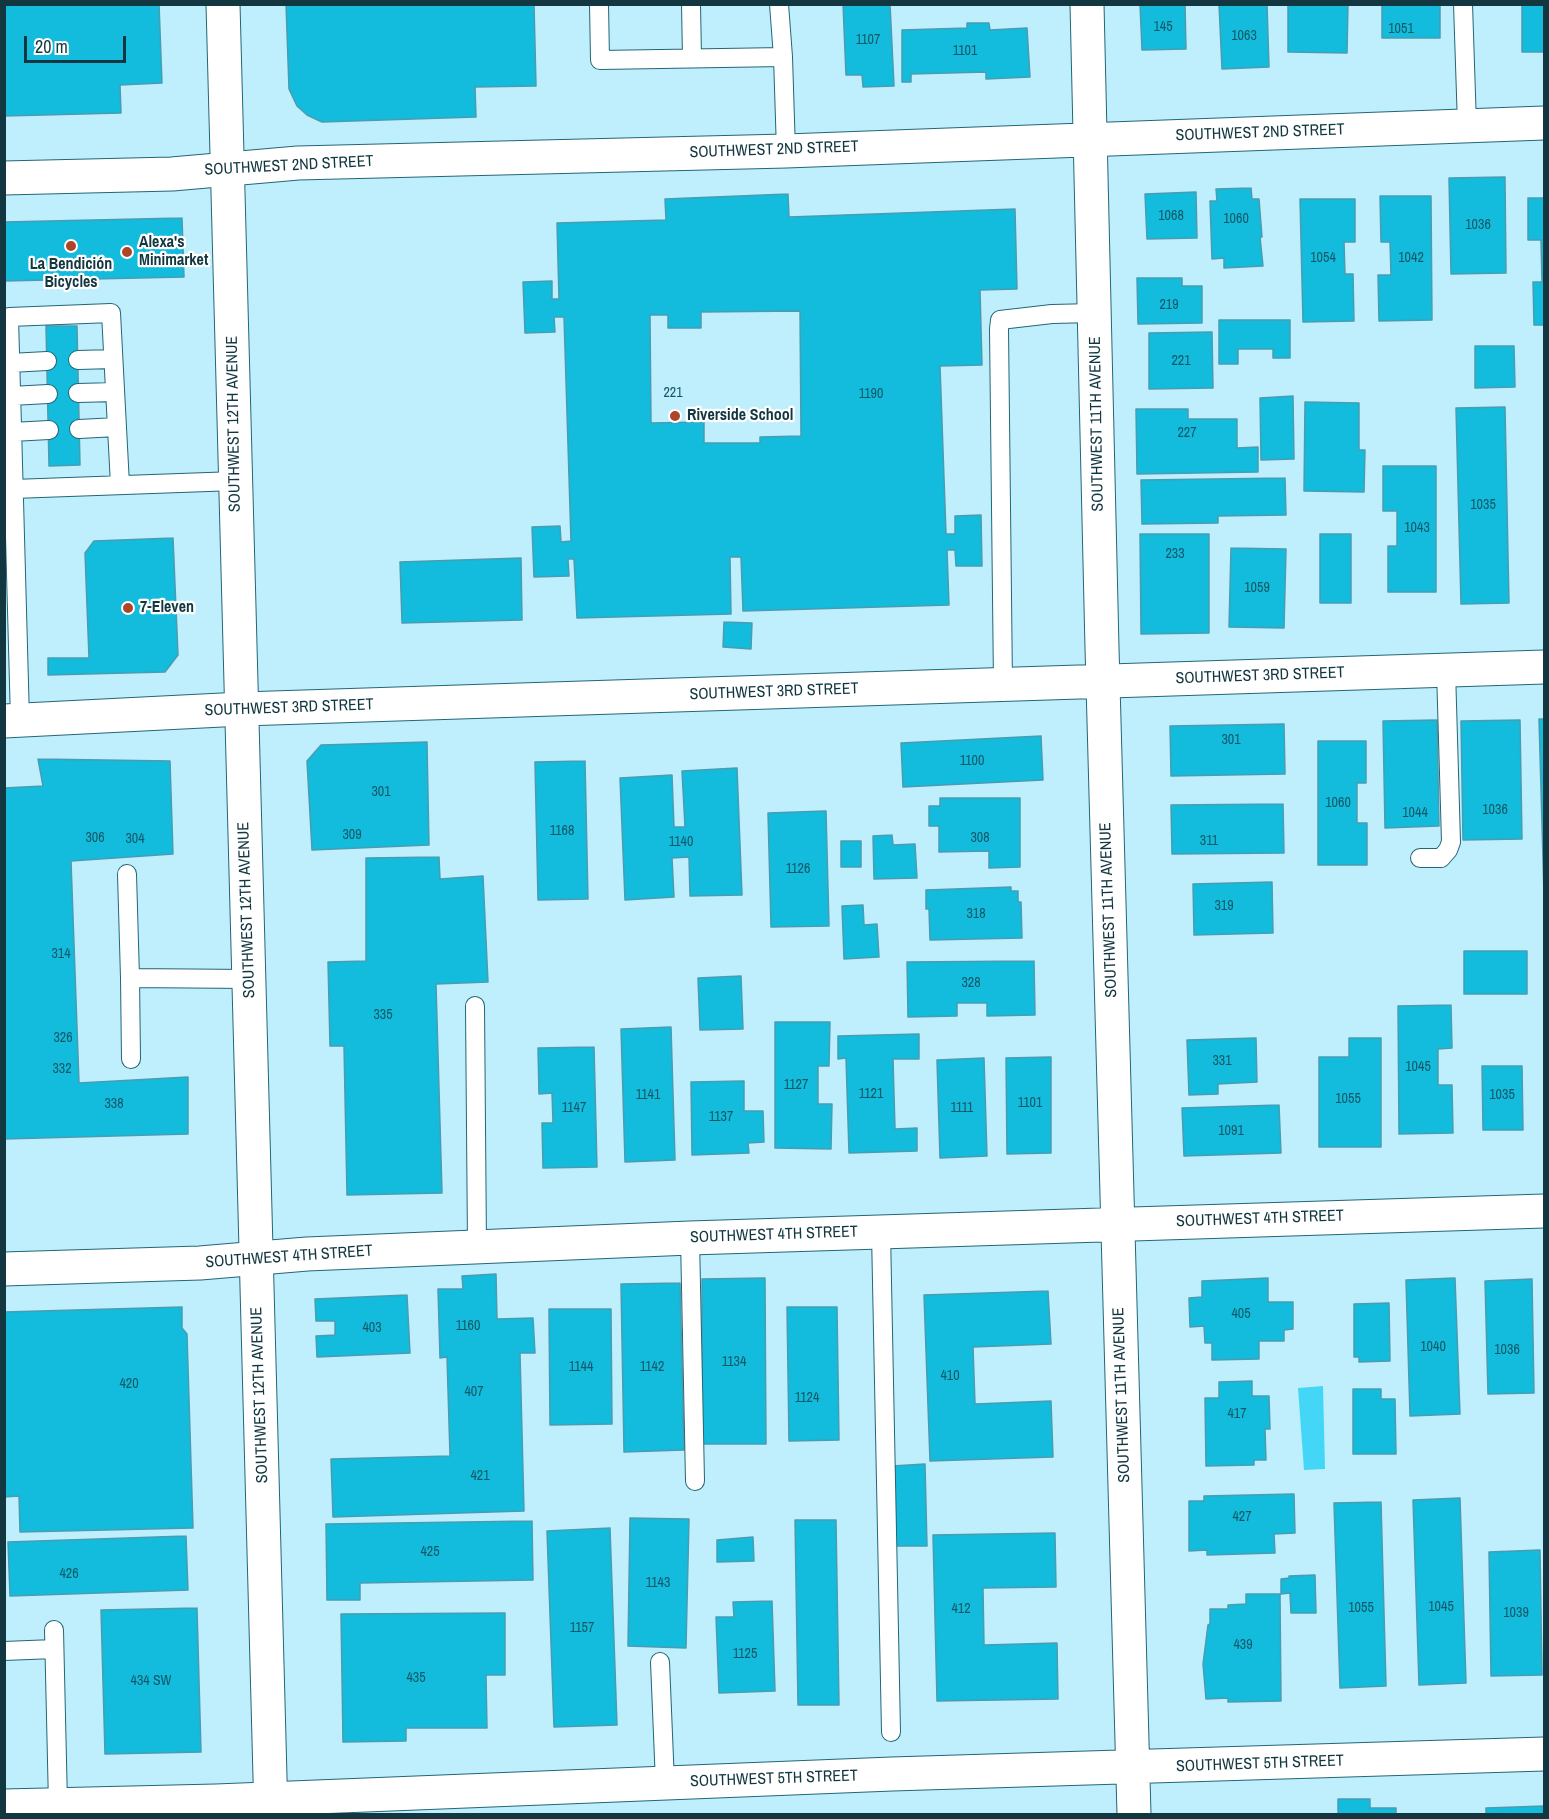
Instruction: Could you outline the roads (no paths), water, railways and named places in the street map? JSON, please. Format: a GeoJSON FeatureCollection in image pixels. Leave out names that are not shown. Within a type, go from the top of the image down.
{"type":"FeatureCollection","features":[{"type":"Feature","properties":{"kind":"street","name":"SOUTHWEST 12TH AVENUE"},"geometry":{"type":"LineString","coordinates":[[223,4],[271,1807]]}},
{"type":"Feature","properties":{"kind":"street","name":"SOUTHWEST 11TH AVENUE"},"geometry":{"type":"LineString","coordinates":[[1087,4],[1134,1815]]}},
{"type":"Feature","properties":{"kind":"street","name":"SOUTHWEST 2ND STREET"},"geometry":{"type":"LineString","coordinates":[[4,178],[172,174],[298,163],[786,151],[1545,123]]}},
{"type":"Feature","properties":{"kind":"street","name":"SOUTHWEST 3RD STREET"},"geometry":{"type":"LineString","coordinates":[[12,721],[242,709],[1545,667]]}},
{"type":"Feature","properties":{"kind":"street","name":"SOUTHWEST 4TH STREET"},"geometry":{"type":"LineString","coordinates":[[4,1269],[200,1263],[307,1254],[690,1238],[1545,1211]]}},
{"type":"Feature","properties":{"kind":"street","name":"SOUTHWEST 5TH STREET"},"geometry":{"type":"LineString","coordinates":[[17,1808],[58,1804],[271,1807],[664,1783],[1034,1769],[1545,1754]]}},
{"type":"Feature","properties":{"kind":"lane"},"geometry":{"type":"LineString","coordinates":[[599,4],[600,60],[783,57]]}},
{"type":"Feature","properties":{"kind":"lane"},"geometry":{"type":"LineString","coordinates":[[691,4],[692,58]]}},
{"type":"Feature","properties":{"kind":"lane"},"geometry":{"type":"LineString","coordinates":[[779,4],[786,151]]}},
{"type":"Feature","properties":{"kind":"lane"},"geometry":{"type":"LineString","coordinates":[[1463,4],[1467,125]]}},
{"type":"Feature","properties":{"kind":"lane"},"geometry":{"type":"LineString","coordinates":[[12,721],[13,489],[9,317],[111,313],[120,485]]}},
{"type":"Feature","properties":{"kind":"lane"},"geometry":{"type":"LineString","coordinates":[[1004,685],[1000,320],[1052,314],[1094,313]]}},
{"type":"Feature","properties":{"kind":"lane"},"geometry":{"type":"LineString","coordinates":[[78,360],[113,359]]}},
{"type":"Feature","properties":{"kind":"lane"},"geometry":{"type":"LineString","coordinates":[[10,363],[47,361]]}},
{"type":"Feature","properties":{"kind":"lane"},"geometry":{"type":"LineString","coordinates":[[78,393],[115,392]]}},
{"type":"Feature","properties":{"kind":"lane"},"geometry":{"type":"LineString","coordinates":[[11,396],[48,394]]}},
{"type":"Feature","properties":{"kind":"lane"},"geometry":{"type":"LineString","coordinates":[[80,429],[117,427]]}},
{"type":"Feature","properties":{"kind":"lane"},"geometry":{"type":"LineString","coordinates":[[12,432],[49,430]]}},
{"type":"Feature","properties":{"kind":"lane"},"geometry":{"type":"LineString","coordinates":[[13,489],[236,481]]}},
{"type":"Feature","properties":{"kind":"lane"},"geometry":{"type":"LineString","coordinates":[[1420,858],[1441,858],[1451,842],[1446,670]]}},
{"type":"Feature","properties":{"kind":"lane"},"geometry":{"type":"LineString","coordinates":[[127,874],[131,1059]]}},
{"type":"Feature","properties":{"kind":"lane"},"geometry":{"type":"LineString","coordinates":[[130,978],[249,979]]}},
{"type":"Feature","properties":{"kind":"lane"},"geometry":{"type":"LineString","coordinates":[[475,1006],[477,1247]]}},
{"type":"Feature","properties":{"kind":"lane"},"geometry":{"type":"LineString","coordinates":[[881,1232],[891,1732]]}},
{"type":"Feature","properties":{"kind":"lane"},"geometry":{"type":"LineString","coordinates":[[690,1238],[695,1481]]}},
{"type":"Feature","properties":{"kind":"lane"},"geometry":{"type":"LineString","coordinates":[[54,1630],[58,1804]]}},
{"type":"Feature","properties":{"kind":"lane"},"geometry":{"type":"LineString","coordinates":[[4,1651],[54,1649]]}},
{"type":"Feature","properties":{"kind":"lane"},"geometry":{"type":"LineString","coordinates":[[660,1662],[664,1783]]}},
{"type":"Feature","properties":{"kind":"water"},"geometry":{"type":"Polygon","coordinates":[[[1323,1386],[1325,1469],[1304,1470],[1298,1388],[1323,1386]]]}},
{"type":"Feature","properties":{"kind":"place","name":"La Bendición Bicycles"},"geometry":{"type":"Point","coordinates":[71,246]}},
{"type":"Feature","properties":{"kind":"place","name":"Alexa's Minimarket"},"geometry":{"type":"Point","coordinates":[127,252]}},
{"type":"Feature","properties":{"kind":"place","name":"Riverside School"},"geometry":{"type":"Point","coordinates":[675,416]}},
{"type":"Feature","properties":{"kind":"place","name":"7-Eleven"},"geometry":{"type":"Point","coordinates":[128,608]}}]}
